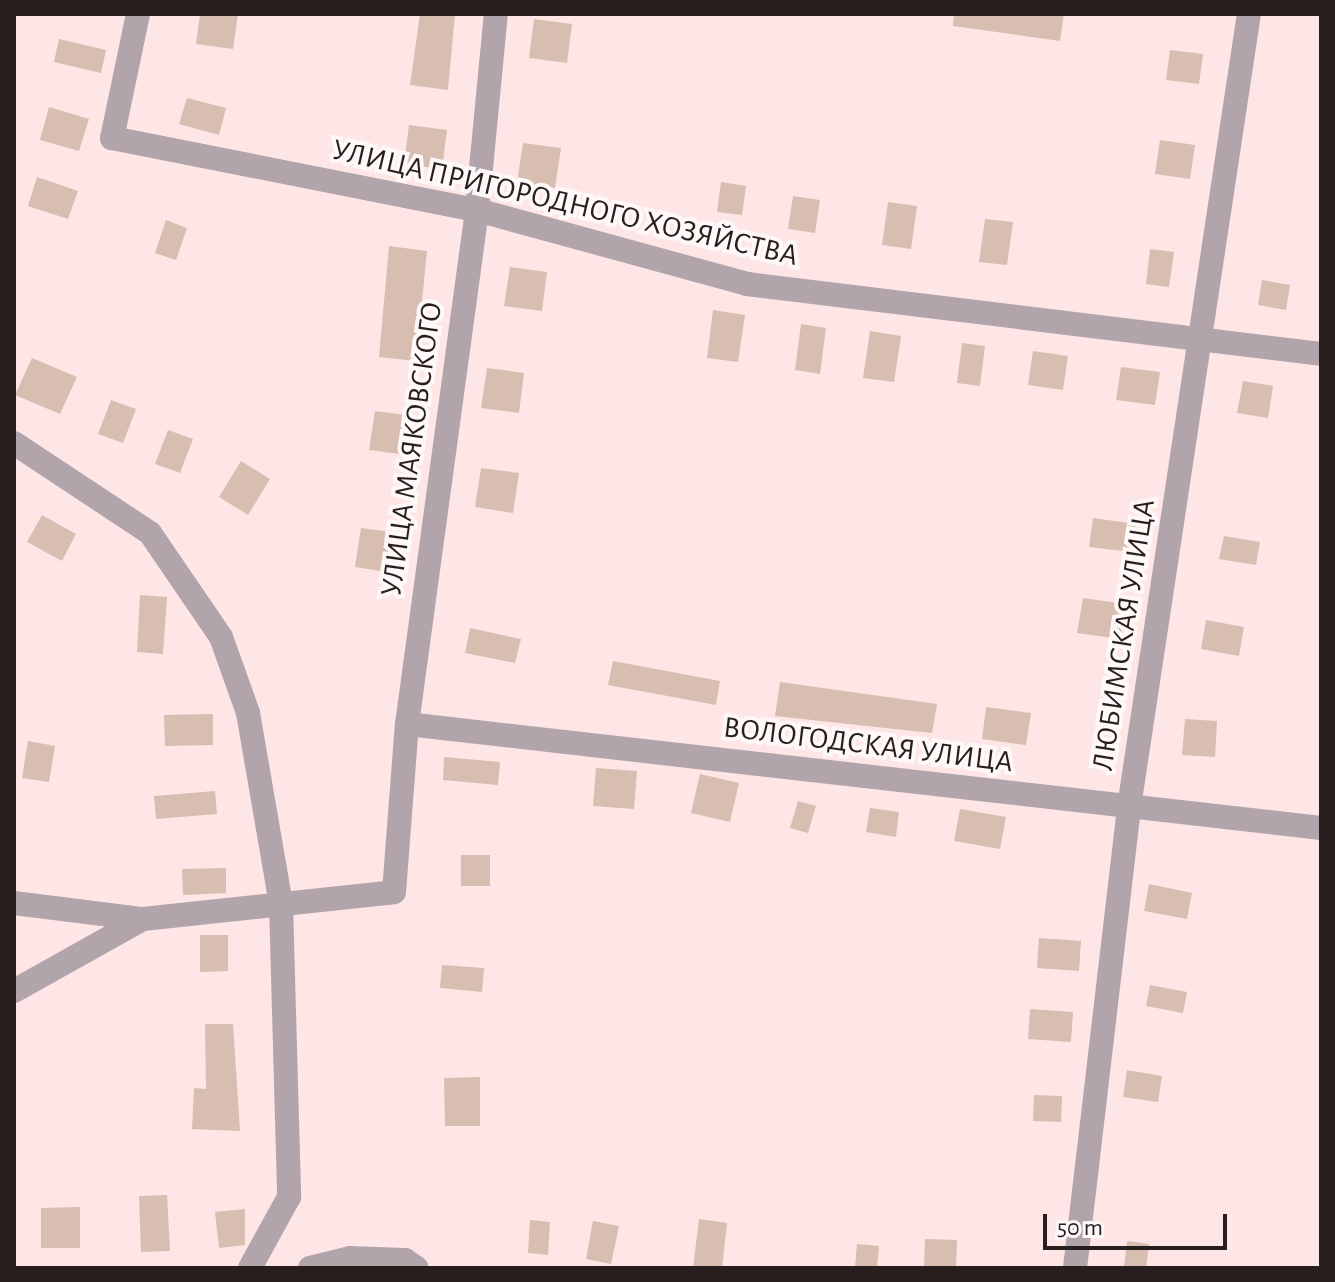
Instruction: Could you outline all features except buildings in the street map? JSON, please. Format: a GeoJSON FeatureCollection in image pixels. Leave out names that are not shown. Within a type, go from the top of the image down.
{"type":"FeatureCollection","features":[{"type":"Feature","properties":{"kind":"street","name":"УЛИЦА ПРИГОРОДНОГО ХОЗЯЙСТВА"},"geometry":{"type":"LineString","coordinates":[[138,14],[112,138],[477,210],[747,284],[1203,336],[1321,354]]}},
{"type":"Feature","properties":{"kind":"street","name":"УЛИЦА МАЯКОВСКОГО"},"geometry":{"type":"LineString","coordinates":[[281,904],[394,892],[407,724],[477,210],[496,14]]}},
{"type":"Feature","properties":{"kind":"street","name":"ЛЮБИМСКАЯ УЛИЦА"},"geometry":{"type":"LineString","coordinates":[[1075,1268],[1129,807],[1203,336],[1249,14]]}},
{"type":"Feature","properties":{"kind":"street"},"geometry":{"type":"LineString","coordinates":[[14,443],[150,533],[221,637],[248,713],[281,904],[289,1197],[250,1268]]}},
{"type":"Feature","properties":{"kind":"street","name":"ВОЛОГОДСКАЯ УЛИЦА"},"geometry":{"type":"LineString","coordinates":[[407,724],[1321,828]]}},
{"type":"Feature","properties":{"kind":"street"},"geometry":{"type":"LineString","coordinates":[[14,903],[143,919],[281,904]]}},
{"type":"Feature","properties":{"kind":"street"},"geometry":{"type":"LineString","coordinates":[[14,991],[143,919]]}},
{"type":"Feature","properties":{"kind":"street"},"geometry":{"type":"LineString","coordinates":[[310,1268],[350,1258],[405,1260],[417,1268]]}}]}
